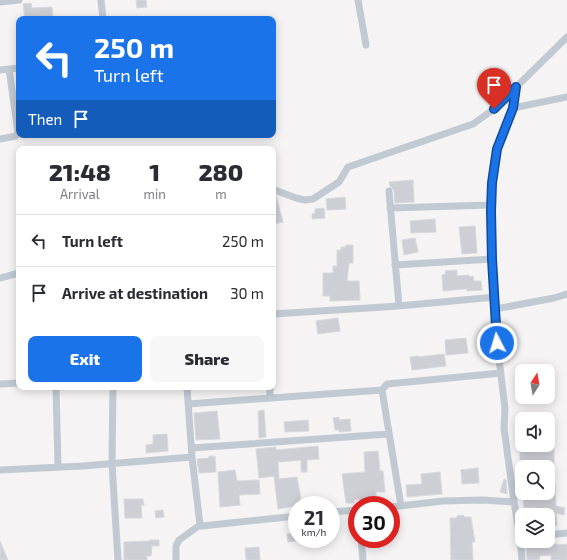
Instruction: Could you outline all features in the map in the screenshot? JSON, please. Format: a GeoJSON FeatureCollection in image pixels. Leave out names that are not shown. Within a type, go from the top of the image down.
{"type":"FeatureCollection","features":[{"type":"Feature","properties":{"kind":"street"},"geometry":{"type":"LineString","coordinates":[[0,2],[19,0]]}},
{"type":"Feature","properties":{"kind":"street"},"geometry":{"type":"LineString","coordinates":[[101,0],[103,16]]}},
{"type":"Feature","properties":{"kind":"street"},"geometry":{"type":"LineString","coordinates":[[358,0],[366,45]]}},
{"type":"Feature","properties":{"kind":"street"},"geometry":{"type":"LineString","coordinates":[[276,190],[305,200],[313,199],[339,182],[348,167],[473,124],[494,109],[567,37]]}},
{"type":"Feature","properties":{"kind":"street"},"geometry":{"type":"LineString","coordinates":[[0,70],[16,68]]}},
{"type":"Feature","properties":{"kind":"street"},"geometry":{"type":"LineString","coordinates":[[9,69],[16,118]]}},
{"type":"Feature","properties":{"kind":"street"},"geometry":{"type":"LineString","coordinates":[[515,508],[504,428],[505,408],[495,309],[492,259],[491,204],[497,149],[513,108],[516,87]]}},
{"type":"Feature","properties":{"kind":"street"},"geometry":{"type":"LineString","coordinates":[[513,108],[567,96]]}},
{"type":"Feature","properties":{"kind":"street"},"geometry":{"type":"LineString","coordinates":[[0,139],[16,136]]}},
{"type":"Feature","properties":{"kind":"street"},"geometry":{"type":"LineString","coordinates":[[388,191],[399,306]]}},
{"type":"Feature","properties":{"kind":"street"},"geometry":{"type":"LineString","coordinates":[[390,208],[491,204]]}},
{"type":"Feature","properties":{"kind":"street"},"geometry":{"type":"LineString","coordinates":[[395,265],[492,259]]}},
{"type":"Feature","properties":{"kind":"street"},"geometry":{"type":"LineString","coordinates":[[0,278],[16,274]]}},
{"type":"Feature","properties":{"kind":"street"},"geometry":{"type":"LineString","coordinates":[[495,309],[554,298],[567,294]]}},
{"type":"Feature","properties":{"kind":"street"},"geometry":{"type":"LineString","coordinates":[[276,314],[399,306],[495,297]]}},
{"type":"Feature","properties":{"kind":"street"},"geometry":{"type":"LineString","coordinates":[[188,404],[382,390],[387,384],[501,373]]}},
{"type":"Feature","properties":{"kind":"street"},"geometry":{"type":"LineString","coordinates":[[0,384],[16,383]]}},
{"type":"Feature","properties":{"kind":"street"},"geometry":{"type":"LineString","coordinates":[[56,390],[58,467]]}},
{"type":"Feature","properties":{"kind":"street"},"geometry":{"type":"LineString","coordinates":[[114,390],[112,464],[118,560]]}},
{"type":"Feature","properties":{"kind":"street"},"geometry":{"type":"LineString","coordinates":[[187,390],[192,457],[200,525]]}},
{"type":"Feature","properties":{"kind":"street"},"geometry":{"type":"LineString","coordinates":[[270,390],[270,398]]}},
{"type":"Feature","properties":{"kind":"street"},"geometry":{"type":"LineString","coordinates":[[382,390],[401,506],[443,501],[483,500],[514,502]]}},
{"type":"Feature","properties":{"kind":"street"},"geometry":{"type":"LineString","coordinates":[[192,448],[389,434]]}},
{"type":"Feature","properties":{"kind":"street"},"geometry":{"type":"LineString","coordinates":[[0,470],[112,464],[192,457]]}},
{"type":"Feature","properties":{"kind":"street"},"geometry":{"type":"LineString","coordinates":[[176,560],[176,546],[179,540],[200,525],[288,517]]}},
{"type":"Feature","properties":{"kind":"street"},"geometry":{"type":"LineString","coordinates":[[555,534],[567,533]]}},
{"type":"Feature","properties":{"kind":"street"},"geometry":{"type":"LineString","coordinates":[[362,548],[363,560]]}},
{"type":"Feature","properties":{"kind":"street"},"geometry":{"type":"LineString","coordinates":[[521,548],[522,560]]}},
{"type":"Feature","properties":{"kind":"building"},"geometry":{"type":"Polygon","coordinates":[[[136,0],[146,0],[147,7],[137,8],[136,0]]]}},
{"type":"Feature","properties":{"kind":"building"},"geometry":{"type":"Polygon","coordinates":[[[31,3],[32,8],[52,7],[53,16],[25,16],[23,4],[31,3]]]}},
{"type":"Feature","properties":{"kind":"building"},"geometry":{"type":"Polygon","coordinates":[[[413,180],[414,202],[395,203],[394,190],[390,186],[389,182],[413,180]]]}},
{"type":"Feature","properties":{"kind":"building"},"geometry":{"type":"Polygon","coordinates":[[[276,196],[283,222],[276,223],[276,196]]]}},
{"type":"Feature","properties":{"kind":"building"},"geometry":{"type":"Polygon","coordinates":[[[345,197],[346,209],[327,210],[326,199],[345,197]]]}},
{"type":"Feature","properties":{"kind":"building"},"geometry":{"type":"Polygon","coordinates":[[[324,208],[325,218],[312,219],[312,214],[315,213],[315,209],[324,208]]]}},
{"type":"Feature","properties":{"kind":"building"},"geometry":{"type":"Polygon","coordinates":[[[435,219],[436,232],[411,233],[410,221],[435,219]]]}},
{"type":"Feature","properties":{"kind":"building"},"geometry":{"type":"Polygon","coordinates":[[[475,226],[477,253],[462,254],[459,227],[475,226]]]}},
{"type":"Feature","properties":{"kind":"building"},"geometry":{"type":"Polygon","coordinates":[[[415,238],[418,252],[404,255],[402,240],[415,238]]]}},
{"type":"Feature","properties":{"kind":"building"},"geometry":{"type":"Polygon","coordinates":[[[346,245],[353,245],[353,263],[349,263],[347,281],[359,281],[360,300],[330,301],[330,296],[323,296],[323,273],[333,273],[333,266],[337,266],[337,250],[341,250],[341,247],[346,247],[346,245]]]}},
{"type":"Feature","properties":{"kind":"building"},"geometry":{"type":"Polygon","coordinates":[[[457,270],[457,276],[469,275],[469,277],[473,276],[474,281],[481,281],[482,290],[467,291],[467,289],[463,289],[443,291],[442,275],[446,274],[445,271],[457,270]]]}},
{"type":"Feature","properties":{"kind":"building"},"geometry":{"type":"Polygon","coordinates":[[[338,318],[340,331],[318,334],[316,321],[338,318]]]}},
{"type":"Feature","properties":{"kind":"building"},"geometry":{"type":"Polygon","coordinates":[[[466,338],[468,353],[446,355],[445,340],[466,338]]]}},
{"type":"Feature","properties":{"kind":"building"},"geometry":{"type":"Polygon","coordinates":[[[444,354],[446,366],[412,370],[410,357],[444,354]]]}},
{"type":"Feature","properties":{"kind":"building"},"geometry":{"type":"Polygon","coordinates":[[[264,410],[266,437],[259,438],[258,411],[264,410]]]}},
{"type":"Feature","properties":{"kind":"building"},"geometry":{"type":"Polygon","coordinates":[[[217,411],[220,439],[196,440],[194,413],[217,411]]]}},
{"type":"Feature","properties":{"kind":"building"},"geometry":{"type":"Polygon","coordinates":[[[339,417],[339,420],[350,419],[351,431],[339,432],[339,430],[335,430],[333,418],[339,417]]]}},
{"type":"Feature","properties":{"kind":"building"},"geometry":{"type":"Polygon","coordinates":[[[308,420],[309,431],[285,432],[284,422],[308,420]]]}},
{"type":"Feature","properties":{"kind":"building"},"geometry":{"type":"Polygon","coordinates":[[[167,434],[168,451],[146,453],[146,445],[153,444],[153,435],[167,434]]]}},
{"type":"Feature","properties":{"kind":"building"},"geometry":{"type":"Polygon","coordinates":[[[318,446],[319,459],[307,460],[307,472],[301,472],[301,460],[278,462],[279,479],[297,477],[300,496],[288,496],[288,507],[278,509],[274,476],[259,478],[256,449],[276,447],[276,450],[318,446]]]}},
{"type":"Feature","properties":{"kind":"building"},"geometry":{"type":"Polygon","coordinates":[[[378,451],[380,471],[383,471],[385,492],[376,492],[376,496],[348,496],[348,503],[346,503],[342,474],[365,472],[364,452],[378,451]]]}},
{"type":"Feature","properties":{"kind":"building"},"geometry":{"type":"Polygon","coordinates":[[[520,452],[554,452],[554,460],[520,460],[520,452]]]}},
{"type":"Feature","properties":{"kind":"building"},"geometry":{"type":"Polygon","coordinates":[[[209,456],[215,456],[216,472],[199,473],[197,459],[209,458],[209,456]]]}},
{"type":"Feature","properties":{"kind":"building"},"geometry":{"type":"Polygon","coordinates":[[[478,468],[479,483],[462,484],[461,470],[478,468]]]}},
{"type":"Feature","properties":{"kind":"building"},"geometry":{"type":"Polygon","coordinates":[[[235,470],[237,481],[259,480],[260,494],[239,495],[240,505],[220,507],[218,472],[235,470]]]}},
{"type":"Feature","properties":{"kind":"building"},"geometry":{"type":"Polygon","coordinates":[[[440,472],[442,494],[407,497],[406,485],[422,484],[421,474],[440,472]]]}},
{"type":"Feature","properties":{"kind":"building"},"geometry":{"type":"Polygon","coordinates":[[[504,479],[506,480],[507,494],[500,492],[504,479]]]}},
{"type":"Feature","properties":{"kind":"building"},"geometry":{"type":"Polygon","coordinates":[[[555,485],[556,506],[565,508],[564,515],[556,513],[557,525],[555,525],[555,508],[524,508],[523,500],[555,500],[555,485]]]}},
{"type":"Feature","properties":{"kind":"building"},"geometry":{"type":"Polygon","coordinates":[[[124,499],[143,499],[144,505],[141,505],[142,518],[125,518],[124,499]]]}},
{"type":"Feature","properties":{"kind":"building"},"geometry":{"type":"Polygon","coordinates":[[[163,510],[164,517],[156,518],[155,511],[163,510]]]}},
{"type":"Feature","properties":{"kind":"building"},"geometry":{"type":"Polygon","coordinates":[[[463,515],[465,517],[471,517],[475,542],[472,542],[473,560],[451,560],[450,518],[456,518],[457,516],[463,515]]]}},
{"type":"Feature","properties":{"kind":"building"},"geometry":{"type":"Polygon","coordinates":[[[159,540],[159,546],[152,546],[151,556],[147,556],[147,560],[124,560],[124,542],[159,540]]]}},
{"type":"Feature","properties":{"kind":"building"},"geometry":{"type":"Polygon","coordinates":[[[0,541],[8,560],[0,560],[0,541]]]}},
{"type":"Feature","properties":{"kind":"building"},"geometry":{"type":"Polygon","coordinates":[[[555,544],[567,544],[567,560],[551,560],[551,555],[540,556],[539,560],[527,560],[526,548],[555,548],[555,544]]]}},
{"type":"Feature","properties":{"kind":"building"},"geometry":{"type":"Polygon","coordinates":[[[259,547],[260,560],[246,560],[245,548],[259,547]]]}},
{"type":"Feature","properties":{"kind":"route"},"geometry":{"type":"LineString","coordinates":[[494,109],[516,87],[513,108],[497,149],[492,183],[492,259],[497,343]]}}]}
